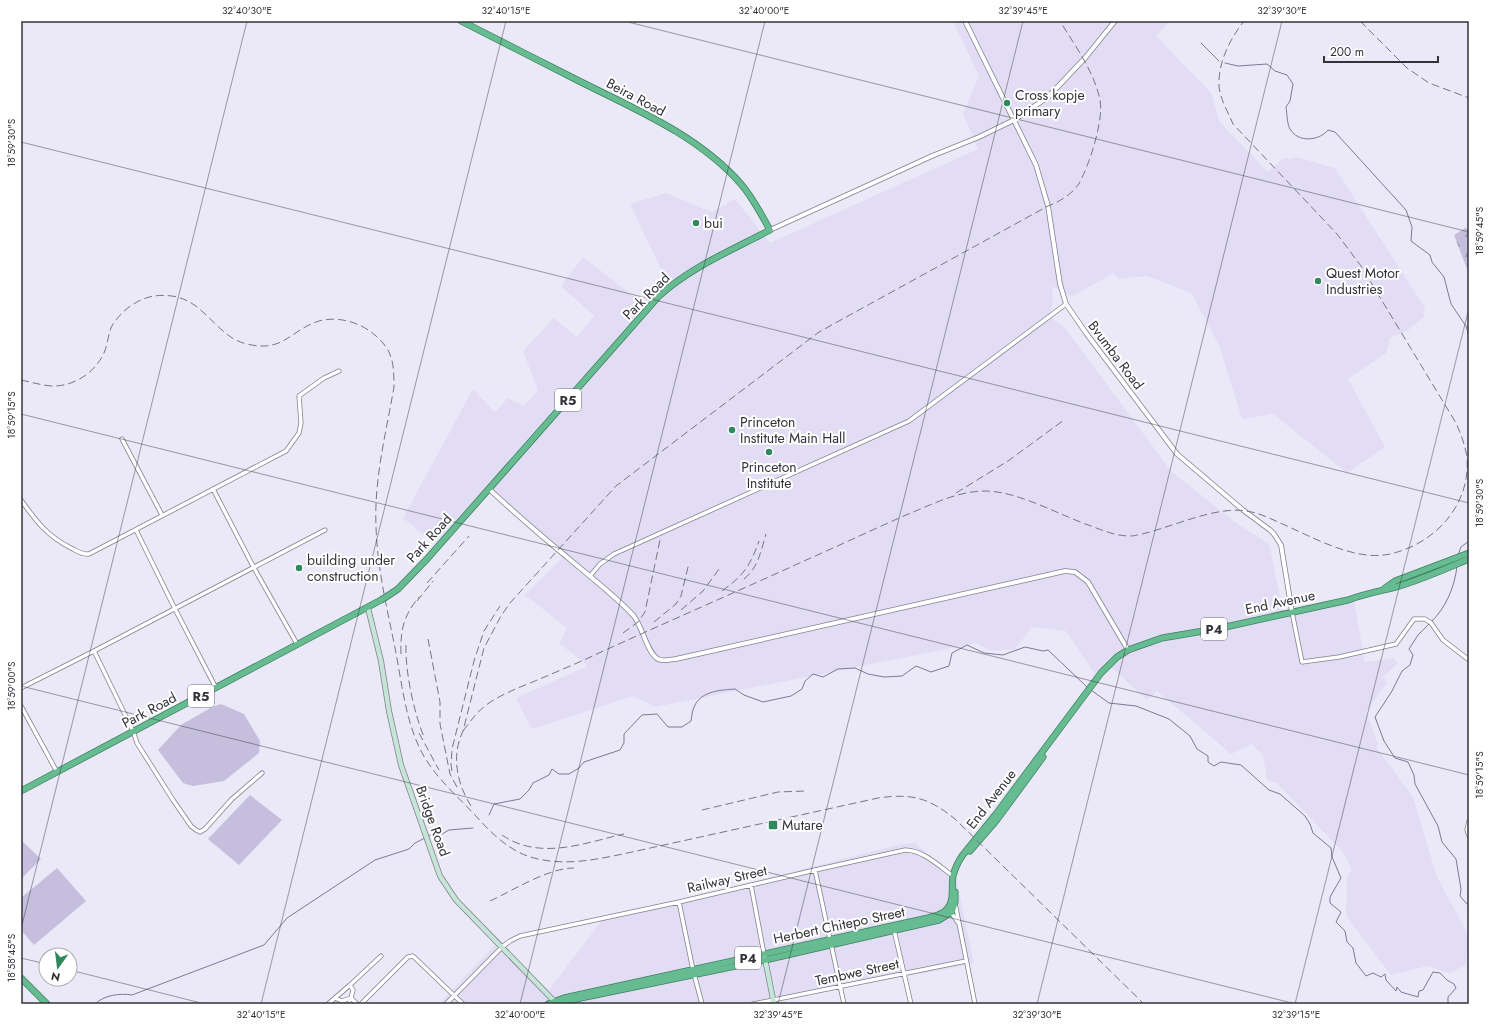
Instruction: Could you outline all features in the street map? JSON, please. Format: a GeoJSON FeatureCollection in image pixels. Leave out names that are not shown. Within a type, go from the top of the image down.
{"type":"FeatureCollection","features":[{"type":"Feature","properties":{"kind":"highway","name":"Beira Road"},"geometry":{"type":"LineString","coordinates":[[461,21],[630,106],[695,143],[716,160],[740,184],[755,204],[770,230]]}},
{"type":"Feature","properties":{"kind":"highway","name":"Park Road"},"geometry":{"type":"LineString","coordinates":[[21,791],[394,593],[403,585],[635,323],[669,287],[691,272],[770,230]]}},
{"type":"Feature","properties":{"kind":"highway","name":"P4"},"geometry":{"type":"LineString","coordinates":[[1383,589],[1395,581],[1469,553]]}},
{"type":"Feature","properties":{"kind":"highway","name":"P4"},"geometry":{"type":"LineString","coordinates":[[1383,589],[1413,581],[1469,559]]}},
{"type":"Feature","properties":{"kind":"highway","name":"End Avenue"},"geometry":{"type":"LineString","coordinates":[[949,911],[953,876],[958,862],[964,852],[996,814],[1066,718],[1087,694],[1109,664],[1128,650],[1162,638],[1221,628],[1348,600],[1383,589]]}},
{"type":"Feature","properties":{"kind":"highway","name":"End Avenue"},"geometry":{"type":"LineString","coordinates":[[949,911],[955,902],[955,884],[957,873],[964,859],[1012,801],[1073,715],[1077,706]]}},
{"type":"Feature","properties":{"kind":"highway","name":"Herbert Chitepo Street"},"geometry":{"type":"LineString","coordinates":[[831,942],[940,920],[949,911]]}},
{"type":"Feature","properties":{"kind":"highway","name":"Herbert Chitepo Street"},"geometry":{"type":"LineString","coordinates":[[551,1003],[564,998],[831,942],[928,918],[949,911]]}},
{"type":"Feature","properties":{"kind":"highway","name":"Herbert Chitepo Street"},"geometry":{"type":"LineString","coordinates":[[560,1004],[571,1000],[693,972]]}},
{"type":"Feature","properties":{"kind":"highway"},"geometry":{"type":"LineString","coordinates":[[21,978],[44,1003]]}},
{"type":"Feature","properties":{"kind":"main road","name":"Bridge Road"},"geometry":{"type":"LineString","coordinates":[[368,608],[381,661],[389,711],[401,765],[440,876],[456,900],[502,947],[551,1003]]}},
{"type":"Feature","properties":{"kind":"main road"},"geometry":{"type":"LineString","coordinates":[[765,957],[774,1002]]}},
{"type":"Feature","properties":{"kind":"street","name":"Bvumba Road"},"geometry":{"type":"LineString","coordinates":[[965,21],[1032,155],[1041,180],[1048,206],[1059,278],[1066,304],[1090,339],[1177,454],[1243,510],[1274,534],[1281,545],[1302,662],[1339,657],[1396,644],[1414,619],[1425,619],[1431,623],[1443,640],[1469,660]]}},
{"type":"Feature","properties":{"kind":"street"},"geometry":{"type":"LineString","coordinates":[[770,230],[1014,120],[1048,98],[1085,58],[1115,21]]}},
{"type":"Feature","properties":{"kind":"street"},"geometry":{"type":"LineString","coordinates":[[590,576],[600,564],[614,554],[909,421],[1066,304]]}},
{"type":"Feature","properties":{"kind":"street"},"geometry":{"type":"LineString","coordinates":[[21,500],[45,531],[59,542],[84,554],[89,554],[286,452],[299,433],[301,423],[298,396],[324,378],[339,371]]}},
{"type":"Feature","properties":{"kind":"street"},"geometry":{"type":"LineString","coordinates":[[122,439],[162,516]]}},
{"type":"Feature","properties":{"kind":"street"},"geometry":{"type":"LineString","coordinates":[[213,489],[254,568],[297,644]]}},
{"type":"Feature","properties":{"kind":"street"},"geometry":{"type":"LineString","coordinates":[[489,489],[514,512],[617,598],[636,619],[641,628],[641,633],[658,659],[676,659],[1065,571],[1075,572],[1088,582],[1128,650]]}},
{"type":"Feature","properties":{"kind":"street"},"geometry":{"type":"LineString","coordinates":[[136,530],[216,688]]}},
{"type":"Feature","properties":{"kind":"street"},"geometry":{"type":"LineString","coordinates":[[21,688],[325,530]]}},
{"type":"Feature","properties":{"kind":"street"},"geometry":{"type":"LineString","coordinates":[[94,651],[138,743],[173,800],[191,826],[196,830],[200,832],[205,830],[232,799],[262,773]]}},
{"type":"Feature","properties":{"kind":"street"},"geometry":{"type":"LineString","coordinates":[[21,706],[57,772]]}},
{"type":"Feature","properties":{"kind":"street"},"geometry":{"type":"LineString","coordinates":[[1469,823],[1467,830],[1469,836]]}},
{"type":"Feature","properties":{"kind":"street","name":"Railway Street"},"geometry":{"type":"LineString","coordinates":[[446,1004],[502,947],[520,936],[679,902],[898,852],[913,850],[920,853],[953,876]]}},
{"type":"Feature","properties":{"kind":"street"},"geometry":{"type":"LineString","coordinates":[[815,870],[844,1004]]}},
{"type":"Feature","properties":{"kind":"street"},"geometry":{"type":"LineString","coordinates":[[751,885],[765,957]]}},
{"type":"Feature","properties":{"kind":"street"},"geometry":{"type":"LineString","coordinates":[[679,902],[693,972],[702,1004]]}},
{"type":"Feature","properties":{"kind":"street","name":"End Avenue"},"geometry":{"type":"LineString","coordinates":[[955,902],[975,1004]]}},
{"type":"Feature","properties":{"kind":"street","name":"End Avenue"},"geometry":{"type":"LineString","coordinates":[[949,911],[961,928]]}},
{"type":"Feature","properties":{"kind":"street"},"geometry":{"type":"LineString","coordinates":[[894,930],[911,1004]]}},
{"type":"Feature","properties":{"kind":"street"},"geometry":{"type":"LineString","coordinates":[[328,1004],[381,956]]}},
{"type":"Feature","properties":{"kind":"street"},"geometry":{"type":"LineString","coordinates":[[361,1004],[408,956],[413,956],[464,1004]]}},
{"type":"Feature","properties":{"kind":"street","name":"Tembwe Street"},"geometry":{"type":"LineString","coordinates":[[753,1004],[774,1002],[903,973],[966,961]]}},
{"type":"Feature","properties":{"kind":"street"},"geometry":{"type":"LineString","coordinates":[[350,985],[353,990],[351,998]]}},
{"type":"Feature","properties":{"kind":"street"},"geometry":{"type":"LineString","coordinates":[[335,998],[342,1001],[351,998]]}},
{"type":"Feature","properties":{"kind":"street"},"geometry":{"type":"LineString","coordinates":[[351,998],[357,1004]]}},
{"type":"Feature","properties":{"kind":"shaded area"},"geometry":{"type":"Polygon","coordinates":[[[953,21],[1170,21],[1156,36],[1212,94],[1219,121],[1268,172],[1284,158],[1291,159],[1296,157],[1335,168],[1425,308],[1424,317],[1408,330],[1390,338],[1386,353],[1348,379],[1385,447],[1347,473],[1273,414],[1242,419],[1219,345],[1191,293],[1147,276],[1119,279],[1114,273],[1071,297],[1052,286],[1053,302],[1050,316],[1065,328],[1171,471],[1235,522],[1269,544],[1283,612],[1354,601],[1365,662],[1393,658],[1398,663],[1383,677],[1387,683],[1366,712],[1378,744],[1376,747],[1413,797],[1437,877],[1469,936],[1466,965],[1449,973],[1427,966],[1391,975],[1346,916],[1347,876],[1352,870],[1342,851],[1277,783],[1267,780],[1263,755],[1252,744],[1231,754],[1157,691],[1147,700],[1108,664],[1095,674],[1066,631],[1032,627],[1015,649],[991,651],[976,643],[655,707],[633,696],[532,729],[516,698],[588,666],[559,643],[567,628],[525,595],[564,556],[487,489],[435,544],[403,518],[473,389],[495,412],[508,398],[524,406],[538,390],[523,351],[554,318],[577,337],[594,316],[561,286],[583,257],[642,303],[664,275],[630,204],[666,193],[712,212],[735,199],[770,243],[978,149],[963,114],[979,76],[953,21]]]}},
{"type":"Feature","properties":{"kind":"shaded area"},"geometry":{"type":"Polygon","coordinates":[[[915,843],[956,878],[974,964],[770,1001],[771,1004],[439,1004],[498,942],[549,990],[602,920],[898,845],[915,843]]]}},
{"type":"Feature","properties":{"kind":"green space"},"geometry":{"type":"Polygon","coordinates":[[[1465,228],[1469,229],[1469,274],[1454,235],[1465,228]]]}},
{"type":"Feature","properties":{"kind":"green space"},"geometry":{"type":"Polygon","coordinates":[[[221,704],[244,714],[260,741],[259,753],[224,781],[193,786],[183,783],[158,750],[181,725],[212,707],[221,704]]]}},
{"type":"Feature","properties":{"kind":"green space"},"geometry":{"type":"Polygon","coordinates":[[[250,795],[282,820],[239,865],[208,839],[250,795]]]}},
{"type":"Feature","properties":{"kind":"green space"},"geometry":{"type":"Polygon","coordinates":[[[21,840],[41,859],[21,879],[21,840]]]}},
{"type":"Feature","properties":{"kind":"green space"},"geometry":{"type":"Polygon","coordinates":[[[57,868],[86,901],[34,945],[21,930],[21,898],[57,868]]]}},
{"type":"Feature","properties":{"kind":"waterway"},"geometry":{"type":"LineString","coordinates":[[1201,43],[1219,61]]}},
{"type":"Feature","properties":{"kind":"waterway"},"geometry":{"type":"LineString","coordinates":[[1225,63],[1238,66],[1267,64],[1275,71],[1287,75],[1293,84],[1290,101],[1286,107],[1290,129],[1298,137],[1309,139],[1324,134],[1328,130],[1335,132],[1406,210],[1412,227],[1411,241],[1430,255],[1432,262],[1444,277],[1451,304],[1466,326],[1469,336]]}},
{"type":"Feature","properties":{"kind":"waterway"},"geometry":{"type":"LineString","coordinates":[[1458,555],[1461,547],[1469,541]]}},
{"type":"Feature","properties":{"kind":"waterway"},"geometry":{"type":"LineString","coordinates":[[1431,622],[1441,610],[1449,596],[1457,566]]}},
{"type":"Feature","properties":{"kind":"waterway"},"geometry":{"type":"LineString","coordinates":[[1429,624],[1418,635],[1409,649],[1413,655],[1410,665],[1402,671],[1392,691],[1375,717],[1384,741],[1395,758],[1408,762],[1414,775],[1415,784],[1438,826],[1442,842],[1456,859],[1461,889],[1460,896],[1469,905]]}},
{"type":"Feature","properties":{"kind":"waterway"},"geometry":{"type":"LineString","coordinates":[[489,815],[494,804],[520,799],[529,790],[533,783],[549,775],[552,769],[559,774],[569,774],[579,768],[584,762],[620,750],[624,743],[624,734],[642,715],[657,714],[668,727],[682,727],[691,721],[693,709],[698,700],[712,692],[735,689],[744,695],[763,702],[791,696],[802,689],[805,681],[813,674],[823,677],[838,669],[855,668],[868,674],[884,677],[902,676],[916,666],[931,672],[949,666],[952,653],[967,645],[984,653],[1003,655],[1025,647],[1043,651],[1048,650],[1087,687]]}},
{"type":"Feature","properties":{"kind":"waterway"},"geometry":{"type":"LineString","coordinates":[[1091,690],[1109,703],[1136,706],[1169,719],[1190,736],[1197,749],[1208,756],[1208,762],[1214,766],[1221,762],[1241,765],[1269,790],[1280,794],[1305,816],[1313,833],[1331,848],[1332,857],[1341,878],[1330,897],[1330,903],[1341,912],[1336,922],[1345,931],[1347,942],[1353,948],[1356,963],[1366,976],[1373,973],[1381,977],[1385,974],[1386,980],[1396,991],[1397,987],[1401,992],[1418,997],[1419,991],[1423,990],[1433,972],[1440,973],[1454,984],[1456,988],[1448,997],[1448,1004]]}},
{"type":"Feature","properties":{"kind":"waterway"},"geometry":{"type":"LineString","coordinates":[[428,836],[430,835],[437,837],[449,830],[473,828]]}},
{"type":"Feature","properties":{"kind":"waterway"},"geometry":{"type":"LineString","coordinates":[[95,1004],[112,995],[132,995],[264,945],[287,918],[375,860],[409,849],[415,843],[425,838]]}},
{"type":"Feature","properties":{"kind":"waterway"},"geometry":{"type":"LineString","coordinates":[[1468,1004],[1469,1000]]}},
{"type":"Feature","properties":{"kind":"railway"},"geometry":{"type":"LineString","coordinates":[[471,806],[462,789],[459,779],[457,770],[457,750],[484,648],[501,616],[510,603],[616,486],[819,332],[1061,200],[1069,195],[1078,185],[1087,167],[1095,143],[1101,109],[1097,89],[1089,69],[1060,21]]}},
{"type":"Feature","properties":{"kind":"railway"},"geometry":{"type":"LineString","coordinates":[[463,731],[483,707],[507,693],[906,515],[944,499],[964,493],[985,491],[1011,495],[1038,504],[1101,530],[1125,536],[1142,534],[1208,514],[1233,510],[1249,512],[1270,518],[1333,546],[1362,554],[1390,554],[1406,549],[1435,532],[1447,520],[1463,491],[1467,475],[1467,457],[1461,435],[1456,423],[1361,266],[1337,234],[1233,124],[1221,96],[1219,77],[1226,51],[1234,35],[1244,21]]}},
{"type":"Feature","properties":{"kind":"railway"},"geometry":{"type":"LineString","coordinates":[[1360,21],[1407,68],[1429,83],[1469,98]]}},
{"type":"Feature","properties":{"kind":"railway"},"geometry":{"type":"LineString","coordinates":[[21,380],[47,386],[59,386],[82,377],[95,367],[100,360],[104,353],[111,327],[127,308],[146,298],[162,295],[184,299],[194,305],[227,334],[236,340],[247,344],[260,346],[278,343],[309,325],[329,319],[349,321],[368,330],[383,343],[389,352],[393,369],[394,387],[379,473],[376,526],[378,557],[383,587],[408,714],[421,751],[432,769],[494,835],[509,847],[525,855],[556,862],[568,862],[623,854],[878,798],[901,796],[920,799],[937,806],[955,819],[1144,1004]]}},
{"type":"Feature","properties":{"kind":"railway"},"geometry":{"type":"LineString","coordinates":[[956,493],[1008,461],[1064,420]]}},
{"type":"Feature","properties":{"kind":"railway"},"geometry":{"type":"LineString","coordinates":[[744,579],[749,575],[756,564],[761,553],[766,534]]}},
{"type":"Feature","properties":{"kind":"railway"},"geometry":{"type":"LineString","coordinates":[[427,583],[469,536]]}},
{"type":"Feature","properties":{"kind":"railway"},"geometry":{"type":"LineString","coordinates":[[623,633],[638,622],[645,612],[660,540]]}},
{"type":"Feature","properties":{"kind":"railway"},"geometry":{"type":"LineString","coordinates":[[722,591],[741,575],[753,557],[759,541]]}},
{"type":"Feature","properties":{"kind":"railway"},"geometry":{"type":"LineString","coordinates":[[654,622],[676,604],[681,596],[689,563]]}},
{"type":"Feature","properties":{"kind":"railway"},"geometry":{"type":"LineString","coordinates":[[681,610],[703,591],[719,569]]}},
{"type":"Feature","properties":{"kind":"railway"},"geometry":{"type":"LineString","coordinates":[[417,601],[433,581]]}},
{"type":"Feature","properties":{"kind":"railway"},"geometry":{"type":"LineString","coordinates":[[401,654],[401,638],[404,623],[410,610],[419,597]]}},
{"type":"Feature","properties":{"kind":"railway"},"geometry":{"type":"LineString","coordinates":[[452,771],[452,749],[474,661],[484,631],[500,606]]}},
{"type":"Feature","properties":{"kind":"railway"},"geometry":{"type":"LineString","coordinates":[[428,639],[440,702],[440,724],[450,774],[458,789]]}},
{"type":"Feature","properties":{"kind":"railway"},"geometry":{"type":"LineString","coordinates":[[406,645],[407,667],[411,692],[424,737]]}},
{"type":"Feature","properties":{"kind":"railway"},"geometry":{"type":"LineString","coordinates":[[419,733],[439,770]]}},
{"type":"Feature","properties":{"kind":"railway"},"geometry":{"type":"LineString","coordinates":[[702,810],[778,792],[806,791]]}},
{"type":"Feature","properties":{"kind":"railway"},"geometry":{"type":"LineString","coordinates":[[502,835],[517,843],[531,847],[562,848],[624,834]]}},
{"type":"Feature","properties":{"kind":"railway"},"geometry":{"type":"LineString","coordinates":[[490,901],[531,880],[553,872],[574,868]]}},
{"type":"Feature","properties":{"kind":"place","name":"Cross kopje primary"},"geometry":{"type":"Point","coordinates":[1007,103]}},
{"type":"Feature","properties":{"kind":"place","name":"bui"},"geometry":{"type":"Point","coordinates":[696,223]}},
{"type":"Feature","properties":{"kind":"place","name":"Quest Motor Industries"},"geometry":{"type":"Point","coordinates":[1318,281]}},
{"type":"Feature","properties":{"kind":"place","name":"Princeton Institute Main Hall"},"geometry":{"type":"Point","coordinates":[732,430]}},
{"type":"Feature","properties":{"kind":"place","name":"Princeton Institute"},"geometry":{"type":"Point","coordinates":[769,452]}},
{"type":"Feature","properties":{"kind":"place","name":"building under construction"},"geometry":{"type":"Point","coordinates":[299,568]}},
{"type":"Feature","properties":{"kind":"place","name":"Mutare"},"geometry":{"type":"Point","coordinates":[773,825]}}]}
